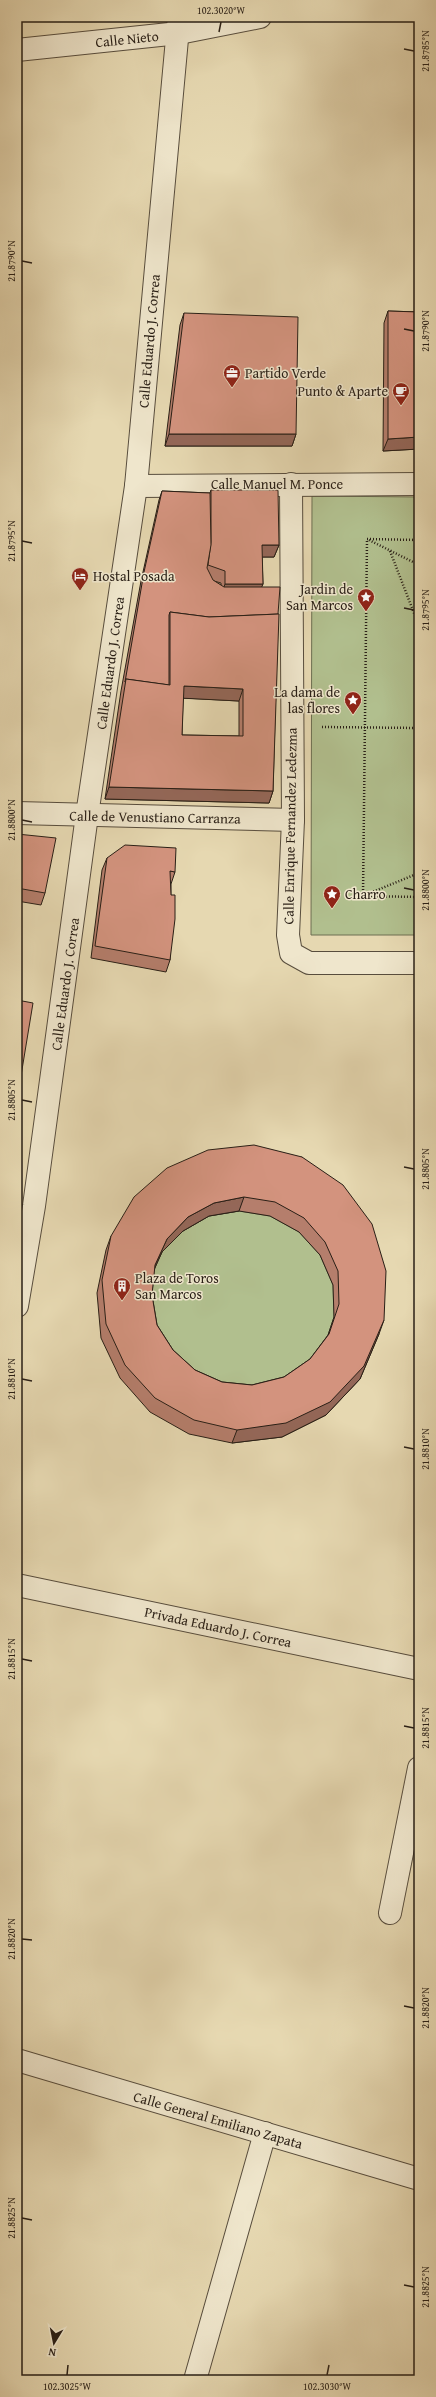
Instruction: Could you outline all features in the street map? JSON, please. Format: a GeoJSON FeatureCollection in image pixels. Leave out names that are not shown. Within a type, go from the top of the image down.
{"type":"FeatureCollection","features":[{"type":"Feature","properties":{"kind":"street","name":"Calle Nieto"},"geometry":{"type":"LineString","coordinates":[[17,50],[179,25],[260,17]]}},
{"type":"Feature","properties":{"kind":"street","name":"Calle Eduardo J. Correa"},"geometry":{"type":"LineString","coordinates":[[17,1306],[26,1205],[88,815],[136,486],[179,25]]}},
{"type":"Feature","properties":{"kind":"street","name":"Calle Enrique Fernandez Ledezma"},"geometry":{"type":"LineString","coordinates":[[291,484],[293,820],[288,936],[291,953],[309,963],[419,963]]}},
{"type":"Feature","properties":{"kind":"street","name":"Calle Manuel M. Ponce"},"geometry":{"type":"LineString","coordinates":[[136,486],[419,484]]}},
{"type":"Feature","properties":{"kind":"street","name":"Calle de Venustiano Carranza"},"geometry":{"type":"LineString","coordinates":[[17,814],[293,820]]}},
{"type":"Feature","properties":{"kind":"street","name":"Privada Eduardo J. Correa"},"geometry":{"type":"LineString","coordinates":[[17,1585],[419,1669]]}},
{"type":"Feature","properties":{"kind":"street"},"geometry":{"type":"LineString","coordinates":[[390,1913],[419,1768]]}},
{"type":"Feature","properties":{"kind":"street","name":"Calle General Emiliano Zapata"},"geometry":{"type":"LineString","coordinates":[[17,2060],[419,2179]]}},
{"type":"Feature","properties":{"kind":"street"},"geometry":{"type":"LineString","coordinates":[[195,2380],[265,2134]]}},
{"type":"Feature","properties":{"kind":"path"},"geometry":{"type":"LineString","coordinates":[[367,539],[419,540]]}},
{"type":"Feature","properties":{"kind":"path"},"geometry":{"type":"LineString","coordinates":[[367,539],[419,565]]}},
{"type":"Feature","properties":{"kind":"path"},"geometry":{"type":"LineString","coordinates":[[363,896],[367,539]]}},
{"type":"Feature","properties":{"kind":"path"},"geometry":{"type":"LineString","coordinates":[[390,550],[419,626]]}},
{"type":"Feature","properties":{"kind":"path"},"geometry":{"type":"LineString","coordinates":[[293,727],[418,728],[419,748]]}},
{"type":"Feature","properties":{"kind":"path"},"geometry":{"type":"LineString","coordinates":[[363,896],[419,873]]}},
{"type":"Feature","properties":{"kind":"path"},"geometry":{"type":"LineString","coordinates":[[363,896],[419,897]]}},
{"type":"Feature","properties":{"kind":"green space","name":"Jardin de San Marcos"},"geometry":{"type":"Polygon","coordinates":[[[312,496],[419,497],[419,935],[311,935],[312,496]]]}},
{"type":"Feature","properties":{"kind":"green space"},"geometry":{"type":"Polygon","coordinates":[[[239,1211],[270,1216],[299,1232],[320,1255],[333,1285],[334,1317],[324,1347],[305,1373],[217,1395],[152,1338],[150,1279],[162,1252],[183,1231],[209,1216],[239,1211]]]}},
{"type":"Feature","properties":{"kind":"building","name":"Punto & Aparte"},"geometry":{"type":"Polygon","coordinates":[[[388,311],[419,312],[419,437],[388,439],[388,311]]]}},
{"type":"Feature","properties":{"kind":"building","name":"Partido Verde"},"geometry":{"type":"Polygon","coordinates":[[[184,313],[298,317],[296,434],[169,434],[184,313]]]}},
{"type":"Feature","properties":{"kind":"building"},"geometry":{"type":"Polygon","coordinates":[[[211,490],[278,490],[279,545],[262,545],[263,584],[225,584],[225,571],[208,565],[211,542],[211,490]]]}},
{"type":"Feature","properties":{"kind":"building"},"geometry":{"type":"Polygon","coordinates":[[[162,491],[210,493],[211,545],[207,568],[213,580],[224,587],[280,587],[278,614],[209,617],[170,612],[169,685],[126,679],[125,682],[144,572],[162,491]]]}},
{"type":"Feature","properties":{"kind":"building"},"geometry":{"type":"Polygon","coordinates":[[[170,612],[209,617],[279,614],[273,791],[109,787],[126,679],[170,685],[170,612]],[[184,686],[182,735],[243,736],[243,689],[184,686]]]}},
{"type":"Feature","properties":{"kind":"building"},"geometry":{"type":"Polygon","coordinates":[[[17,834],[56,838],[45,893],[17,888],[17,834]]]}},
{"type":"Feature","properties":{"kind":"building"},"geometry":{"type":"Polygon","coordinates":[[[125,845],[176,848],[175,872],[170,871],[171,895],[175,895],[175,919],[170,960],[95,946],[107,858],[125,845]]]}},
{"type":"Feature","properties":{"kind":"building"},"geometry":{"type":"Polygon","coordinates":[[[17,1000],[33,1003],[17,1100],[17,1000]]]}},
{"type":"Feature","properties":{"kind":"building","name":"Plaza de Toros San Marcos"},"geometry":{"type":"Polygon","coordinates":[[[254,1145],[302,1157],[343,1185],[372,1224],[386,1271],[384,1320],[364,1366],[330,1402],[286,1423],[237,1430],[194,1420],[155,1398],[125,1365],[106,1324],[102,1280],[111,1236],[134,1197],[167,1168],[208,1150],[254,1145]],[[244,1197],[214,1203],[188,1217],[167,1239],[155,1265],[152,1295],[157,1325],[173,1350],[195,1370],[222,1382],[252,1385],[284,1377],[310,1359],[329,1334],[339,1304],[338,1271],[325,1242],[304,1218],[275,1202],[244,1197]]]}},
{"type":"Feature","properties":{"kind":"place","name":"Partido Verde"},"geometry":{"type":"Point","coordinates":[232,388]}},
{"type":"Feature","properties":{"kind":"place","name":"Punto & Aparte"},"geometry":{"type":"Point","coordinates":[401,406]}},
{"type":"Feature","properties":{"kind":"place","name":"Hostal Posada"},"geometry":{"type":"Point","coordinates":[80,591]}},
{"type":"Feature","properties":{"kind":"place","name":"Jardin de San Marcos"},"geometry":{"type":"Point","coordinates":[366,612]}},
{"type":"Feature","properties":{"kind":"place","name":"La dama de las flores"},"geometry":{"type":"Point","coordinates":[353,715]}},
{"type":"Feature","properties":{"kind":"place","name":"Charro"},"geometry":{"type":"Point","coordinates":[332,909]}},
{"type":"Feature","properties":{"kind":"place","name":"Plaza de Toros San Marcos"},"geometry":{"type":"Point","coordinates":[122,1301]}}]}
